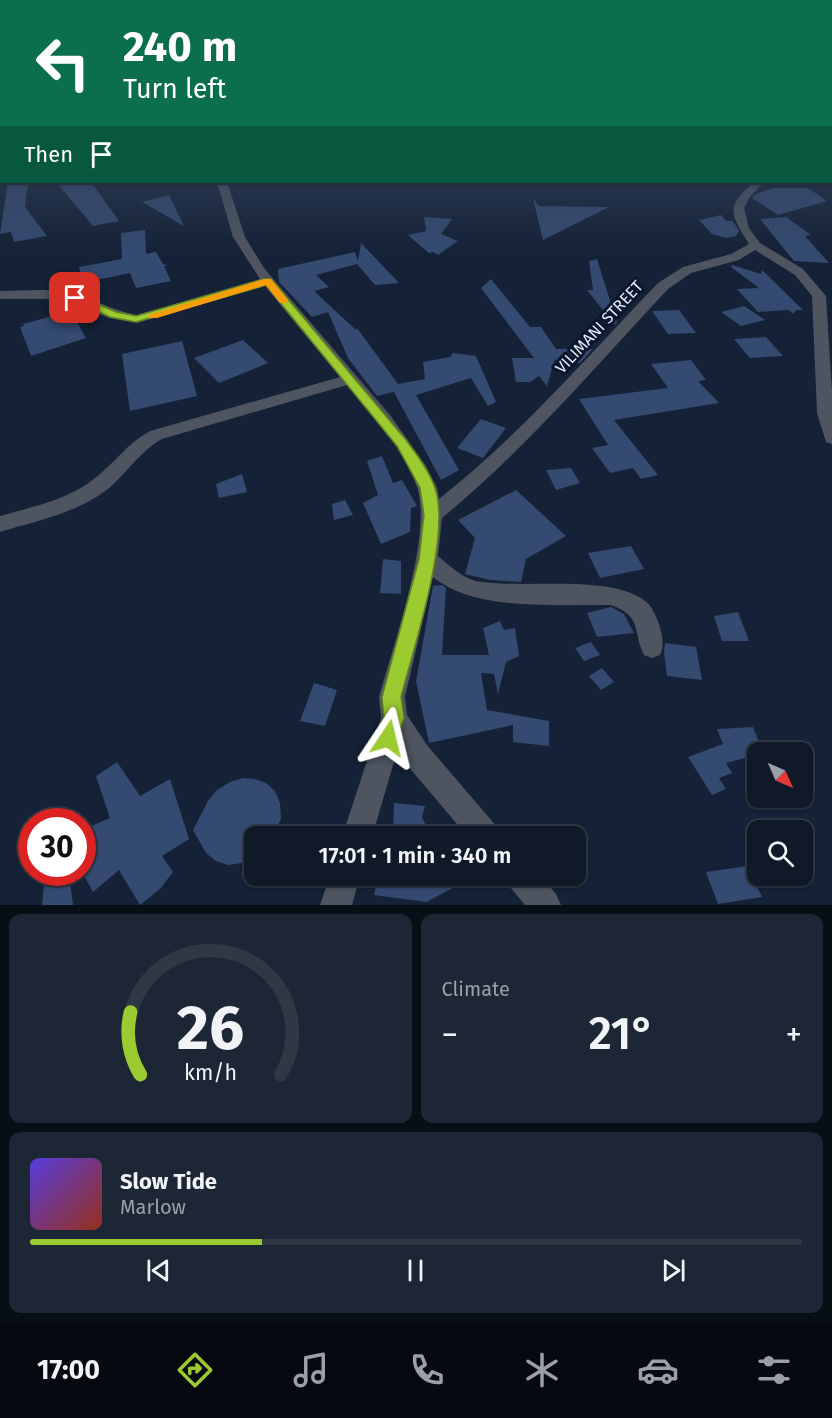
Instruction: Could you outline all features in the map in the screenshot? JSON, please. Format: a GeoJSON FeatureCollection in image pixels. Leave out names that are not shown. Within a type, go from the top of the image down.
{"type":"FeatureCollection","features":[{"type":"Feature","properties":{"kind":"street"},"geometry":{"type":"LineString","coordinates":[[222,183],[239,237],[268,281],[384,419],[417,466],[427,488],[432,515],[427,559],[392,697],[394,718],[360,826]]}},
{"type":"Feature","properties":{"kind":"street"},"geometry":{"type":"LineString","coordinates":[[758,183],[745,194],[739,204],[737,213],[739,222],[755,245],[793,266],[808,279],[819,296],[825,413],[832,438]]}},
{"type":"Feature","properties":{"kind":"street","name":"VILIMANI STREET"},"geometry":{"type":"LineString","coordinates":[[432,515],[472,482],[520,437],[663,286],[687,270],[735,257],[755,245]]}},
{"type":"Feature","properties":{"kind":"street"},"geometry":{"type":"LineString","coordinates":[[0,295],[54,295],[75,298],[114,315],[136,319],[268,281]]}},
{"type":"Feature","properties":{"kind":"street"},"geometry":{"type":"LineString","coordinates":[[0,524],[64,503],[98,487],[140,445],[156,435],[350,380]]}},
{"type":"Feature","properties":{"kind":"street"},"geometry":{"type":"LineString","coordinates":[[427,559],[452,580],[472,589],[611,596],[626,600],[647,616],[652,648]]}},
{"type":"Feature","properties":{"kind":"street"},"geometry":{"type":"LineString","coordinates":[[394,718],[417,755],[478,826]]}},
{"type":"Feature","properties":{"kind":"street"},"geometry":{"type":"LineString","coordinates":[[336,905],[342,886]]}},
{"type":"Feature","properties":{"kind":"street"},"geometry":{"type":"LineString","coordinates":[[529,886],[545,905]]}},
{"type":"Feature","properties":{"kind":"building"},"geometry":{"type":"Polygon","coordinates":[[[8,183],[28,183],[25,207],[47,236],[14,242],[11,232],[0,234],[8,183]]]}},
{"type":"Feature","properties":{"kind":"building"},"geometry":{"type":"Polygon","coordinates":[[[57,183],[92,183],[119,221],[93,226],[57,183]]]}},
{"type":"Feature","properties":{"kind":"building"},"geometry":{"type":"Polygon","coordinates":[[[773,188],[808,188],[827,201],[778,215],[752,198],[756,194],[773,188]]]}},
{"type":"Feature","properties":{"kind":"building"},"geometry":{"type":"Polygon","coordinates":[[[169,195],[184,226],[142,202],[169,195]]]}},
{"type":"Feature","properties":{"kind":"building"},"geometry":{"type":"Polygon","coordinates":[[[533,198],[539,206],[609,207],[543,240],[533,198]]]}},
{"type":"Feature","properties":{"kind":"building"},"geometry":{"type":"Polygon","coordinates":[[[721,215],[726,221],[733,221],[739,231],[736,236],[726,238],[712,234],[699,220],[721,215]]]}},
{"type":"Feature","properties":{"kind":"building"},"geometry":{"type":"Polygon","coordinates":[[[424,217],[452,219],[441,234],[458,241],[438,255],[433,252],[429,253],[408,235],[426,231],[424,217]]]}},
{"type":"Feature","properties":{"kind":"building"},"geometry":{"type":"Polygon","coordinates":[[[786,217],[811,235],[805,236],[829,263],[794,261],[760,219],[786,217]]]}},
{"type":"Feature","properties":{"kind":"building"},"geometry":{"type":"Polygon","coordinates":[[[145,230],[146,254],[156,252],[163,264],[168,266],[164,266],[171,281],[136,288],[130,273],[82,283],[79,267],[122,259],[121,233],[145,230]]]}},
{"type":"Feature","properties":{"kind":"building"},"geometry":{"type":"Polygon","coordinates":[[[361,243],[399,283],[375,285],[357,264],[316,275],[329,287],[314,291],[356,330],[357,328],[398,384],[425,379],[423,362],[450,357],[453,353],[476,356],[496,402],[488,406],[471,378],[416,395],[459,470],[441,480],[394,392],[377,396],[348,358],[328,312],[312,317],[279,282],[278,269],[355,252],[358,261],[361,243]]]}},
{"type":"Feature","properties":{"kind":"building"},"geometry":{"type":"Polygon","coordinates":[[[597,259],[617,323],[615,325],[587,290],[593,290],[589,261],[597,259]]]}},
{"type":"Feature","properties":{"kind":"building"},"geometry":{"type":"Polygon","coordinates":[[[732,265],[761,274],[762,270],[803,310],[796,310],[793,314],[789,310],[758,312],[737,289],[759,288],[731,267],[732,265]]]}},
{"type":"Feature","properties":{"kind":"building"},"geometry":{"type":"Polygon","coordinates":[[[491,279],[530,327],[541,327],[556,349],[593,349],[580,363],[558,364],[555,359],[547,386],[539,376],[530,382],[516,382],[512,358],[534,358],[481,288],[491,279]]]}},
{"type":"Feature","properties":{"kind":"building"},"geometry":{"type":"Polygon","coordinates":[[[744,306],[765,320],[741,326],[721,312],[744,306]]]}},
{"type":"Feature","properties":{"kind":"building"},"geometry":{"type":"Polygon","coordinates":[[[679,310],[696,333],[668,334],[652,311],[679,310]]]}},
{"type":"Feature","properties":{"kind":"building"},"geometry":{"type":"Polygon","coordinates":[[[71,311],[86,338],[31,356],[20,327],[24,326],[23,324],[71,311]]]}},
{"type":"Feature","properties":{"kind":"building"},"geometry":{"type":"Polygon","coordinates":[[[766,337],[783,356],[750,358],[734,339],[766,337]]]}},
{"type":"Feature","properties":{"kind":"building"},"geometry":{"type":"Polygon","coordinates":[[[243,340],[268,363],[219,383],[194,358],[243,340]]]}},
{"type":"Feature","properties":{"kind":"building"},"geometry":{"type":"Polygon","coordinates":[[[182,341],[197,396],[130,411],[122,354],[182,341]]]}},
{"type":"Feature","properties":{"kind":"building"},"geometry":{"type":"Polygon","coordinates":[[[691,360],[706,380],[698,381],[719,403],[614,420],[658,475],[641,479],[633,468],[610,473],[592,448],[608,445],[579,399],[668,388],[651,364],[691,360]]]}},
{"type":"Feature","properties":{"kind":"building"},"geometry":{"type":"Polygon","coordinates":[[[481,419],[506,428],[483,458],[457,448],[481,419]]]}},
{"type":"Feature","properties":{"kind":"building"},"geometry":{"type":"Polygon","coordinates":[[[382,456],[393,483],[402,480],[417,506],[411,508],[410,532],[381,544],[363,503],[378,495],[367,461],[382,456]]]}},
{"type":"Feature","properties":{"kind":"building"},"geometry":{"type":"Polygon","coordinates":[[[571,468],[580,483],[556,490],[546,470],[571,468]]]}},
{"type":"Feature","properties":{"kind":"building"},"geometry":{"type":"Polygon","coordinates":[[[242,474],[247,492],[219,498],[216,484],[242,474]]]}},
{"type":"Feature","properties":{"kind":"building"},"geometry":{"type":"Polygon","coordinates":[[[516,490],[566,536],[526,559],[521,582],[490,580],[465,574],[475,538],[458,520],[516,490]]]}},
{"type":"Feature","properties":{"kind":"building"},"geometry":{"type":"Polygon","coordinates":[[[345,500],[353,515],[334,520],[332,504],[345,500]]]}},
{"type":"Feature","properties":{"kind":"building"},"geometry":{"type":"Polygon","coordinates":[[[631,546],[644,569],[600,578],[588,553],[631,546]]]}},
{"type":"Feature","properties":{"kind":"building"},"geometry":{"type":"Polygon","coordinates":[[[383,559],[401,561],[401,594],[380,593],[383,559]]]}},
{"type":"Feature","properties":{"kind":"building"},"geometry":{"type":"Polygon","coordinates":[[[442,585],[446,588],[442,655],[489,655],[483,628],[500,621],[504,630],[515,628],[519,656],[506,662],[498,694],[494,674],[481,673],[487,710],[549,721],[549,746],[513,742],[513,725],[429,743],[416,681],[433,586],[442,585]]]}},
{"type":"Feature","properties":{"kind":"building"},"geometry":{"type":"Polygon","coordinates":[[[611,607],[624,614],[634,633],[597,637],[587,613],[611,607]]]}},
{"type":"Feature","properties":{"kind":"building"},"geometry":{"type":"Polygon","coordinates":[[[738,612],[749,641],[722,641],[714,616],[738,612]]]}},
{"type":"Feature","properties":{"kind":"building"},"geometry":{"type":"Polygon","coordinates":[[[591,642],[600,655],[584,661],[575,648],[591,642]]]}},
{"type":"Feature","properties":{"kind":"building"},"geometry":{"type":"Polygon","coordinates":[[[665,643],[696,647],[702,680],[667,676],[665,643]]]}},
{"type":"Feature","properties":{"kind":"building"},"geometry":{"type":"Polygon","coordinates":[[[602,668],[614,682],[601,690],[589,676],[602,668]]]}},
{"type":"Feature","properties":{"kind":"building"},"geometry":{"type":"Polygon","coordinates":[[[314,683],[337,690],[325,726],[300,721],[314,683]]]}},
{"type":"Feature","properties":{"kind":"building"},"geometry":{"type":"Polygon","coordinates":[[[753,727],[759,742],[747,742],[747,757],[726,763],[732,773],[719,778],[726,789],[712,795],[688,757],[723,744],[717,729],[753,727]]]}},
{"type":"Feature","properties":{"kind":"building"},"geometry":{"type":"Polygon","coordinates":[[[117,762],[140,796],[170,779],[189,839],[162,856],[173,872],[160,889],[140,905],[119,870],[93,892],[90,886],[96,886],[96,824],[110,818],[96,776],[117,762]]]}},
{"type":"Feature","properties":{"kind":"building"},"geometry":{"type":"Polygon","coordinates":[[[243,778],[266,783],[275,791],[280,803],[281,818],[278,826],[244,826],[244,862],[228,865],[216,861],[206,853],[193,830],[208,801],[217,790],[230,782],[243,778]]]}},
{"type":"Feature","properties":{"kind":"building"},"geometry":{"type":"Polygon","coordinates":[[[394,803],[425,806],[422,817],[426,826],[393,826],[394,803]]]}},
{"type":"Feature","properties":{"kind":"building"},"geometry":{"type":"Polygon","coordinates":[[[747,866],[747,886],[757,886],[762,897],[718,904],[706,872],[747,866]]]}},
{"type":"Feature","properties":{"kind":"building"},"geometry":{"type":"Polygon","coordinates":[[[44,886],[71,886],[73,905],[42,905],[44,886]]]}},
{"type":"Feature","properties":{"kind":"building"},"geometry":{"type":"Polygon","coordinates":[[[376,886],[457,886],[426,902],[374,895],[376,886]]]}},
{"type":"Feature","properties":{"kind":"slow traffic"},"geometry":{"type":"LineString","coordinates":[[153,315],[268,281],[283,300]]}},
{"type":"Feature","properties":{"kind":"route"},"geometry":{"type":"LineString","coordinates":[[75,298],[89,302],[114,315],[136,319],[146,318],[268,281],[402,443],[417,466],[427,488],[432,515],[427,559],[392,697],[394,718],[388,738]]}}]}
